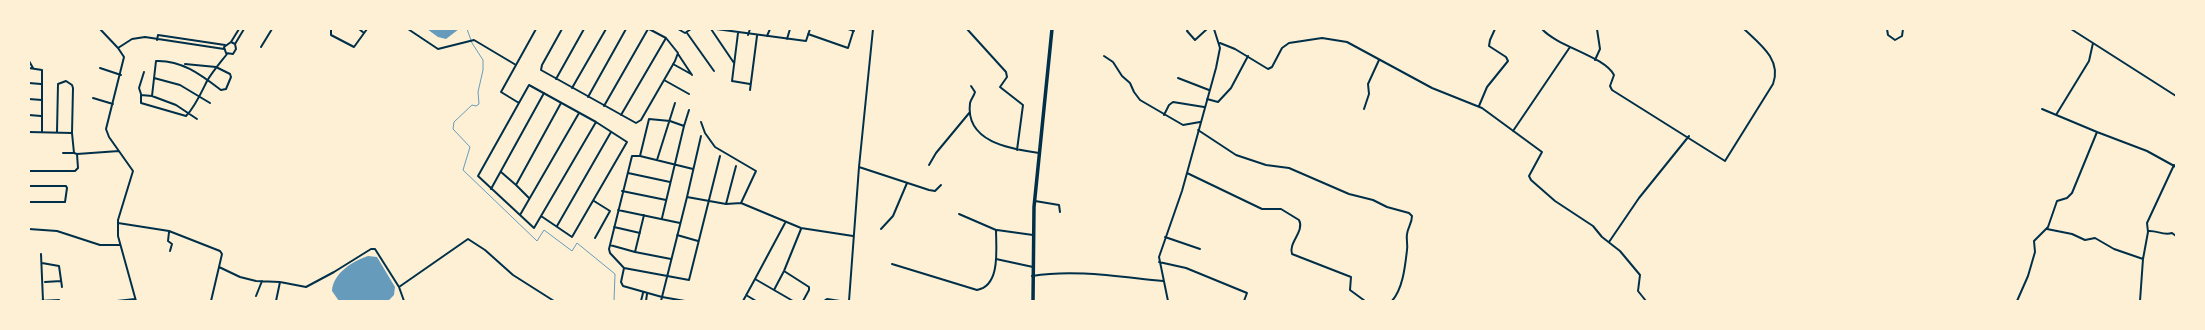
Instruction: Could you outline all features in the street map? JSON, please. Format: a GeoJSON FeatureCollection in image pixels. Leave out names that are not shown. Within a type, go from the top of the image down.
{"type":"FeatureCollection","features":[{"type":"Feature","properties":{"kind":"main road"},"geometry":{"type":"LineString","coordinates":[[1033,301],[1032,276],[1034,201],[1052,29]]}},
{"type":"Feature","properties":{"kind":"street"},"geometry":{"type":"LineString","coordinates":[[100,29],[118,48],[124,57],[121,75],[106,129],[109,137],[133,172],[118,224],[120,245],[135,300],[117,301]]}},
{"type":"Feature","properties":{"kind":"street"},"geometry":{"type":"LineString","coordinates":[[157,40],[158,35],[225,45],[230,42],[239,29]]}},
{"type":"Feature","properties":{"kind":"street"},"geometry":{"type":"LineString","coordinates":[[144,72],[139,88],[142,104],[186,116],[216,67],[227,54],[235,53],[235,44],[244,29]]}},
{"type":"Feature","properties":{"kind":"street"},"geometry":{"type":"LineString","coordinates":[[261,47],[272,29]]}},
{"type":"Feature","properties":{"kind":"street"},"geometry":{"type":"LineString","coordinates":[[330,29],[331,35],[354,47],[367,29]]}},
{"type":"Feature","properties":{"kind":"street"},"geometry":{"type":"LineString","coordinates":[[359,29],[364,33]]}},
{"type":"Feature","properties":{"kind":"street"},"geometry":{"type":"LineString","coordinates":[[408,29],[438,49],[474,40],[516,64]]}},
{"type":"Feature","properties":{"kind":"street"},"geometry":{"type":"LineString","coordinates":[[519,103],[501,92],[536,29]]}},
{"type":"Feature","properties":{"kind":"street"},"geometry":{"type":"LineString","coordinates":[[558,29],[560,33]]}},
{"type":"Feature","properties":{"kind":"street"},"geometry":{"type":"LineString","coordinates":[[562,29],[540,68],[556,79],[633,122],[639,122],[678,53]]}},
{"type":"Feature","properties":{"kind":"street"},"geometry":{"type":"LineString","coordinates":[[556,79],[584,29]]}},
{"type":"Feature","properties":{"kind":"street"},"geometry":{"type":"LineString","coordinates":[[572,88],[606,29]]}},
{"type":"Feature","properties":{"kind":"street"},"geometry":{"type":"LineString","coordinates":[[588,97],[626,29]]}},
{"type":"Feature","properties":{"kind":"street"},"geometry":{"type":"LineString","coordinates":[[604,106],[648,29],[666,38],[692,75],[673,64]]}},
{"type":"Feature","properties":{"kind":"street"},"geometry":{"type":"LineString","coordinates":[[678,29],[683,33],[687,33],[714,71]]}},
{"type":"Feature","properties":{"kind":"street"},"geometry":{"type":"LineString","coordinates":[[687,33],[691,29]]}},
{"type":"Feature","properties":{"kind":"street"},"geometry":{"type":"LineString","coordinates":[[711,29],[734,64]]}},
{"type":"Feature","properties":{"kind":"street"},"geometry":{"type":"LineString","coordinates":[[716,29],[729,30],[748,35],[806,41],[810,29]]}},
{"type":"Feature","properties":{"kind":"street"},"geometry":{"type":"LineString","coordinates":[[748,35],[750,29]]}},
{"type":"Feature","properties":{"kind":"street"},"geometry":{"type":"LineString","coordinates":[[767,36],[770,29]]}},
{"type":"Feature","properties":{"kind":"street"},"geometry":{"type":"LineString","coordinates":[[786,39],[790,29]]}},
{"type":"Feature","properties":{"kind":"street"},"geometry":{"type":"LineString","coordinates":[[808,34],[848,48],[854,30],[848,29]]}},
{"type":"Feature","properties":{"kind":"street"},"geometry":{"type":"LineString","coordinates":[[849,301],[859,167],[873,29]]}},
{"type":"Feature","properties":{"kind":"street"},"geometry":{"type":"LineString","coordinates":[[967,29],[1006,72],[1007,77],[1000,87],[1023,104],[1017,150]]}},
{"type":"Feature","properties":{"kind":"street"},"geometry":{"type":"LineString","coordinates":[[1188,29],[1187,31],[1194,40],[1206,29]]}},
{"type":"Feature","properties":{"kind":"street"},"geometry":{"type":"LineString","coordinates":[[1168,301],[1159,262],[1187,173],[1216,68],[1220,43],[1214,29]]}},
{"type":"Feature","properties":{"kind":"street"},"geometry":{"type":"LineString","coordinates":[[1479,106],[1487,88],[1508,61],[1506,57],[1489,46],[1495,29]]}},
{"type":"Feature","properties":{"kind":"street"},"geometry":{"type":"LineString","coordinates":[[1542,29],[1549,36],[1595,60],[1612,72],[1614,78],[1610,86],[1612,90],[1688,136],[1723,161],[1726,160],[1773,84],[1776,70],[1770,57],[1744,29]]}},
{"type":"Feature","properties":{"kind":"street"},"geometry":{"type":"LineString","coordinates":[[1595,60],[1600,49],[1597,29]]}},
{"type":"Feature","properties":{"kind":"street"},"geometry":{"type":"LineString","coordinates":[[1887,29],[1888,35],[1895,40],[1902,36],[1903,29]]}},
{"type":"Feature","properties":{"kind":"street"},"geometry":{"type":"LineString","coordinates":[[2071,29],[2176,96]]}},
{"type":"Feature","properties":{"kind":"street"},"geometry":{"type":"LineString","coordinates":[[738,33],[732,81],[750,84]]}},
{"type":"Feature","properties":{"kind":"street"},"geometry":{"type":"LineString","coordinates":[[750,90],[757,36]]}},
{"type":"Feature","properties":{"kind":"street"},"geometry":{"type":"LineString","coordinates":[[118,48],[132,39],[145,37],[224,49]]}},
{"type":"Feature","properties":{"kind":"street"},"geometry":{"type":"LineString","coordinates":[[621,115],[666,38]]}},
{"type":"Feature","properties":{"kind":"street"},"geometry":{"type":"LineString","coordinates":[[1220,43],[1248,56],[1268,69],[1272,67],[1282,48],[1289,43],[1322,38],[1347,42],[1379,60],[1413,76],[1432,88],[1479,106],[1542,152],[1529,176],[1531,180],[1555,201],[1589,222],[1638,271],[1640,275],[1638,291],[1646,301]]}},
{"type":"Feature","properties":{"kind":"street"},"geometry":{"type":"LineString","coordinates":[[230,42],[235,44]]}},
{"type":"Feature","properties":{"kind":"street"},"geometry":{"type":"LineString","coordinates":[[2056,115],[2092,57],[2093,43]]}},
{"type":"Feature","properties":{"kind":"street"},"geometry":{"type":"LineString","coordinates":[[225,45],[224,49],[227,54]]}},
{"type":"Feature","properties":{"kind":"street"},"geometry":{"type":"LineString","coordinates":[[1513,131],[1545,86],[1570,47]]}},
{"type":"Feature","properties":{"kind":"street"},"geometry":{"type":"LineString","coordinates":[[1104,56],[1113,62],[1122,76],[1130,83],[1140,100],[1183,125],[1200,122]]}},
{"type":"Feature","properties":{"kind":"street"},"geometry":{"type":"LineString","coordinates":[[1207,99],[1218,102],[1228,93],[1248,56]]}},
{"type":"Feature","properties":{"kind":"street"},"geometry":{"type":"LineString","coordinates":[[1364,109],[1369,94],[1368,84],[1379,60]]}},
{"type":"Feature","properties":{"kind":"street"},"geometry":{"type":"LineString","coordinates":[[29,61],[33,68]]}},
{"type":"Feature","properties":{"kind":"street"},"geometry":{"type":"LineString","coordinates":[[152,96],[156,61],[216,67],[230,74],[226,89],[221,90],[185,64]]}},
{"type":"Feature","properties":{"kind":"street"},"geometry":{"type":"LineString","coordinates":[[29,68],[42,70],[42,132]]}},
{"type":"Feature","properties":{"kind":"street"},"geometry":{"type":"LineString","coordinates":[[100,68],[121,75]]}},
{"type":"Feature","properties":{"kind":"street"},"geometry":{"type":"LineString","coordinates":[[154,78],[180,85],[210,103]]}},
{"type":"Feature","properties":{"kind":"street"},"geometry":{"type":"LineString","coordinates":[[1178,78],[1209,90]]}},
{"type":"Feature","properties":{"kind":"street"},"geometry":{"type":"LineString","coordinates":[[664,80],[689,94]]}},
{"type":"Feature","properties":{"kind":"street"},"geometry":{"type":"LineString","coordinates":[[57,132],[58,84],[66,82],[70,83],[73,88],[72,133],[74,153]]}},
{"type":"Feature","properties":{"kind":"street"},"geometry":{"type":"LineString","coordinates":[[29,83],[41,84]]}},
{"type":"Feature","properties":{"kind":"street"},"geometry":{"type":"LineString","coordinates":[[541,216],[572,237],[627,142],[596,122],[529,85],[478,176],[534,228],[541,216],[596,122]]}},
{"type":"Feature","properties":{"kind":"street"},"geometry":{"type":"LineString","coordinates":[[971,86],[975,92],[970,101],[972,123],[983,136],[1007,147],[1039,153]]}},
{"type":"Feature","properties":{"kind":"street"},"geometry":{"type":"LineString","coordinates":[[491,189],[544,93]]}},
{"type":"Feature","properties":{"kind":"street"},"geometry":{"type":"LineString","coordinates":[[141,94],[152,96],[176,105],[198,119]]}},
{"type":"Feature","properties":{"kind":"street"},"geometry":{"type":"LineString","coordinates":[[93,98],[113,104]]}},
{"type":"Feature","properties":{"kind":"street"},"geometry":{"type":"LineString","coordinates":[[29,99],[42,100]]}},
{"type":"Feature","properties":{"kind":"street"},"geometry":{"type":"LineString","coordinates":[[1164,115],[1169,105],[1173,102],[1204,108]]}},
{"type":"Feature","properties":{"kind":"street"},"geometry":{"type":"LineString","coordinates":[[516,185],[561,103]]}},
{"type":"Feature","properties":{"kind":"street"},"geometry":{"type":"LineString","coordinates":[[657,160],[670,121],[674,103]]}},
{"type":"Feature","properties":{"kind":"street"},"geometry":{"type":"LineString","coordinates":[[2042,109],[2142,149],[2175,166],[2149,217],[2143,259],[2140,301]]}},
{"type":"Feature","properties":{"kind":"street"},"geometry":{"type":"LineString","coordinates":[[662,218],[689,110]]}},
{"type":"Feature","properties":{"kind":"street"},"geometry":{"type":"LineString","coordinates":[[929,165],[936,153],[970,112]]}},
{"type":"Feature","properties":{"kind":"street"},"geometry":{"type":"LineString","coordinates":[[520,215],[579,113]]}},
{"type":"Feature","properties":{"kind":"street"},"geometry":{"type":"LineString","coordinates":[[29,115],[41,116]]}},
{"type":"Feature","properties":{"kind":"street"},"geometry":{"type":"LineString","coordinates":[[640,156],[649,119],[670,121],[684,127]]}},
{"type":"Feature","properties":{"kind":"street"},"geometry":{"type":"LineString","coordinates":[[702,122],[705,133],[716,147],[756,171],[741,203]]}},
{"type":"Feature","properties":{"kind":"street"},"geometry":{"type":"LineString","coordinates":[[1198,130],[1228,151],[1245,159],[1266,165],[1289,168],[1349,194],[1373,200],[1387,207],[1409,213],[1412,216],[1412,221],[1407,235],[1407,249],[1402,279],[1397,294],[1392,301]]}},
{"type":"Feature","properties":{"kind":"street"},"geometry":{"type":"LineString","coordinates":[[29,132],[72,133]]}},
{"type":"Feature","properties":{"kind":"street"},"geometry":{"type":"LineString","coordinates":[[557,226],[611,132]]}},
{"type":"Feature","properties":{"kind":"street"},"geometry":{"type":"LineString","coordinates":[[2017,301],[2031,267],[2035,252],[2034,241],[2047,228],[2056,202],[2067,198],[2072,193],[2097,132]]}},
{"type":"Feature","properties":{"kind":"street"},"geometry":{"type":"LineString","coordinates":[[661,301],[701,136]]}},
{"type":"Feature","properties":{"kind":"street"},"geometry":{"type":"LineString","coordinates":[[1609,242],[1639,198],[1688,136]]}},
{"type":"Feature","properties":{"kind":"street"},"geometry":{"type":"LineString","coordinates":[[63,153],[77,154],[119,151]]}},
{"type":"Feature","properties":{"kind":"street"},"geometry":{"type":"LineString","coordinates":[[29,171],[76,171],[78,168],[77,154]]}},
{"type":"Feature","properties":{"kind":"street"},"geometry":{"type":"LineString","coordinates":[[693,169],[640,156],[632,156],[622,191],[610,245],[610,253],[624,268],[689,280],[720,156]]}},
{"type":"Feature","properties":{"kind":"street"},"geometry":{"type":"LineString","coordinates":[[726,204],[736,166]]}},
{"type":"Feature","properties":{"kind":"street"},"geometry":{"type":"LineString","coordinates":[[859,167],[935,191],[941,185]]}},
{"type":"Feature","properties":{"kind":"street"},"geometry":{"type":"LineString","coordinates":[[501,172],[530,198]]}},
{"type":"Feature","properties":{"kind":"street"},"geometry":{"type":"LineString","coordinates":[[628,173],[670,182]]}},
{"type":"Feature","properties":{"kind":"street"},"geometry":{"type":"LineString","coordinates":[[1187,173],[1262,209],[1280,209],[1299,220],[1301,226],[1292,248],[1292,254],[1351,276],[1350,290],[1365,301]]}},
{"type":"Feature","properties":{"kind":"street"},"geometry":{"type":"LineString","coordinates":[[881,229],[892,216],[907,183]]}},
{"type":"Feature","properties":{"kind":"street"},"geometry":{"type":"LineString","coordinates":[[29,186],[66,186],[68,188],[65,202],[29,202]]}},
{"type":"Feature","properties":{"kind":"street"},"geometry":{"type":"LineString","coordinates":[[622,191],[666,200]]}},
{"type":"Feature","properties":{"kind":"street"},"geometry":{"type":"LineString","coordinates":[[687,197],[726,204],[741,203],[785,223],[801,228],[853,236]]}},
{"type":"Feature","properties":{"kind":"street"},"geometry":{"type":"LineString","coordinates":[[594,201],[610,211],[595,238]]}},
{"type":"Feature","properties":{"kind":"street"},"geometry":{"type":"LineString","coordinates":[[1034,201],[1059,205],[1060,212]]}},
{"type":"Feature","properties":{"kind":"street"},"geometry":{"type":"LineString","coordinates":[[618,210],[680,223]]}},
{"type":"Feature","properties":{"kind":"street"},"geometry":{"type":"LineString","coordinates":[[959,214],[996,230],[1033,235]]}},
{"type":"Feature","properties":{"kind":"street"},"geometry":{"type":"LineString","coordinates":[[635,252],[644,215]]}},
{"type":"Feature","properties":{"kind":"street"},"geometry":{"type":"LineString","coordinates":[[743,301],[785,223]]}},
{"type":"Feature","properties":{"kind":"street"},"geometry":{"type":"LineString","coordinates":[[118,224],[169,231],[221,252],[212,301],[202,301]]}},
{"type":"Feature","properties":{"kind":"street"},"geometry":{"type":"LineString","coordinates":[[614,227],[640,233]]}},
{"type":"Feature","properties":{"kind":"street"},"geometry":{"type":"LineString","coordinates":[[774,290],[784,271],[801,228]]}},
{"type":"Feature","properties":{"kind":"street"},"geometry":{"type":"LineString","coordinates":[[2047,228],[2072,234],[2085,240],[2095,238],[2114,249],[2143,259]]}},
{"type":"Feature","properties":{"kind":"street"},"geometry":{"type":"LineString","coordinates":[[29,229],[47,229],[92,244],[120,245]]}},
{"type":"Feature","properties":{"kind":"street"},"geometry":{"type":"LineString","coordinates":[[892,264],[977,290],[990,284],[996,259],[996,230]]}},
{"type":"Feature","properties":{"kind":"street"},"geometry":{"type":"LineString","coordinates":[[2148,231],[2152,230],[2164,235],[2172,233],[2176,236]]}},
{"type":"Feature","properties":{"kind":"street"},"geometry":{"type":"LineString","coordinates":[[169,231],[170,234],[168,241],[172,244],[170,251]]}},
{"type":"Feature","properties":{"kind":"street"},"geometry":{"type":"LineString","coordinates":[[677,235],[698,241]]}},
{"type":"Feature","properties":{"kind":"street"},"geometry":{"type":"LineString","coordinates":[[1166,236],[1200,249]]}},
{"type":"Feature","properties":{"kind":"street"},"geometry":{"type":"LineString","coordinates":[[399,287],[468,239],[485,250],[513,275],[554,301]]}},
{"type":"Feature","properties":{"kind":"street"},"geometry":{"type":"LineString","coordinates":[[610,245],[635,252],[671,259]]}},
{"type":"Feature","properties":{"kind":"street"},"geometry":{"type":"LineString","coordinates":[[219,268],[240,277],[306,287],[311,286],[373,248],[378,252],[399,287],[404,301]]}},
{"type":"Feature","properties":{"kind":"street"},"geometry":{"type":"LineString","coordinates":[[41,254],[43,301]]}},
{"type":"Feature","properties":{"kind":"street"},"geometry":{"type":"LineString","coordinates":[[996,259],[1033,267]]}},
{"type":"Feature","properties":{"kind":"street"},"geometry":{"type":"LineString","coordinates":[[1159,262],[1186,268],[1247,293],[1244,301]]}},
{"type":"Feature","properties":{"kind":"street"},"geometry":{"type":"LineString","coordinates":[[42,263],[60,266],[62,287]]}},
{"type":"Feature","properties":{"kind":"street"},"geometry":{"type":"LineString","coordinates":[[624,268],[622,285],[643,293],[685,301]]}},
{"type":"Feature","properties":{"kind":"street"},"geometry":{"type":"LineString","coordinates":[[784,271],[809,287],[803,301]]}},
{"type":"Feature","properties":{"kind":"street"},"geometry":{"type":"LineString","coordinates":[[1032,276],[1053,273],[1084,274],[1163,281]]}},
{"type":"Feature","properties":{"kind":"street"},"geometry":{"type":"LineString","coordinates":[[755,280],[793,301]]}},
{"type":"Feature","properties":{"kind":"street"},"geometry":{"type":"LineString","coordinates":[[45,282],[61,281]]}},
{"type":"Feature","properties":{"kind":"street"},"geometry":{"type":"LineString","coordinates":[[256,296],[262,281]]}},
{"type":"Feature","properties":{"kind":"street"},"geometry":{"type":"LineString","coordinates":[[276,301],[280,282]]}},
{"type":"Feature","properties":{"kind":"street"},"geometry":{"type":"LineString","coordinates":[[641,301],[643,293]]}},
{"type":"Feature","properties":{"kind":"street"},"geometry":{"type":"LineString","coordinates":[[646,301],[647,294]]}},
{"type":"Feature","properties":{"kind":"street"},"geometry":{"type":"LineString","coordinates":[[746,295],[756,301]]}},
{"type":"Feature","properties":{"kind":"street"},"geometry":{"type":"LineString","coordinates":[[824,301],[827,299],[840,301]]}},
{"type":"Feature","properties":{"kind":"street"},"geometry":{"type":"LineString","coordinates":[[38,301],[59,300]]}},
{"type":"Feature","properties":{"kind":"water"},"geometry":{"type":"Polygon","coordinates":[[[427,29],[459,29],[446,39],[438,37],[427,29]]]}},
{"type":"Feature","properties":{"kind":"water"},"geometry":{"type":"Polygon","coordinates":[[[368,256],[377,257],[395,287],[394,295],[388,301],[339,301],[332,291],[336,279],[340,273],[350,265],[368,256]]]}},
{"type":"Feature","properties":{"kind":"waterway"},"geometry":{"type":"LineString","coordinates":[[467,29],[472,43],[483,60],[483,70],[478,92],[479,104],[476,106],[472,105],[454,122],[453,129],[470,147],[463,170],[537,241],[544,230],[572,251],[577,243],[615,274],[614,301]]}}]}
